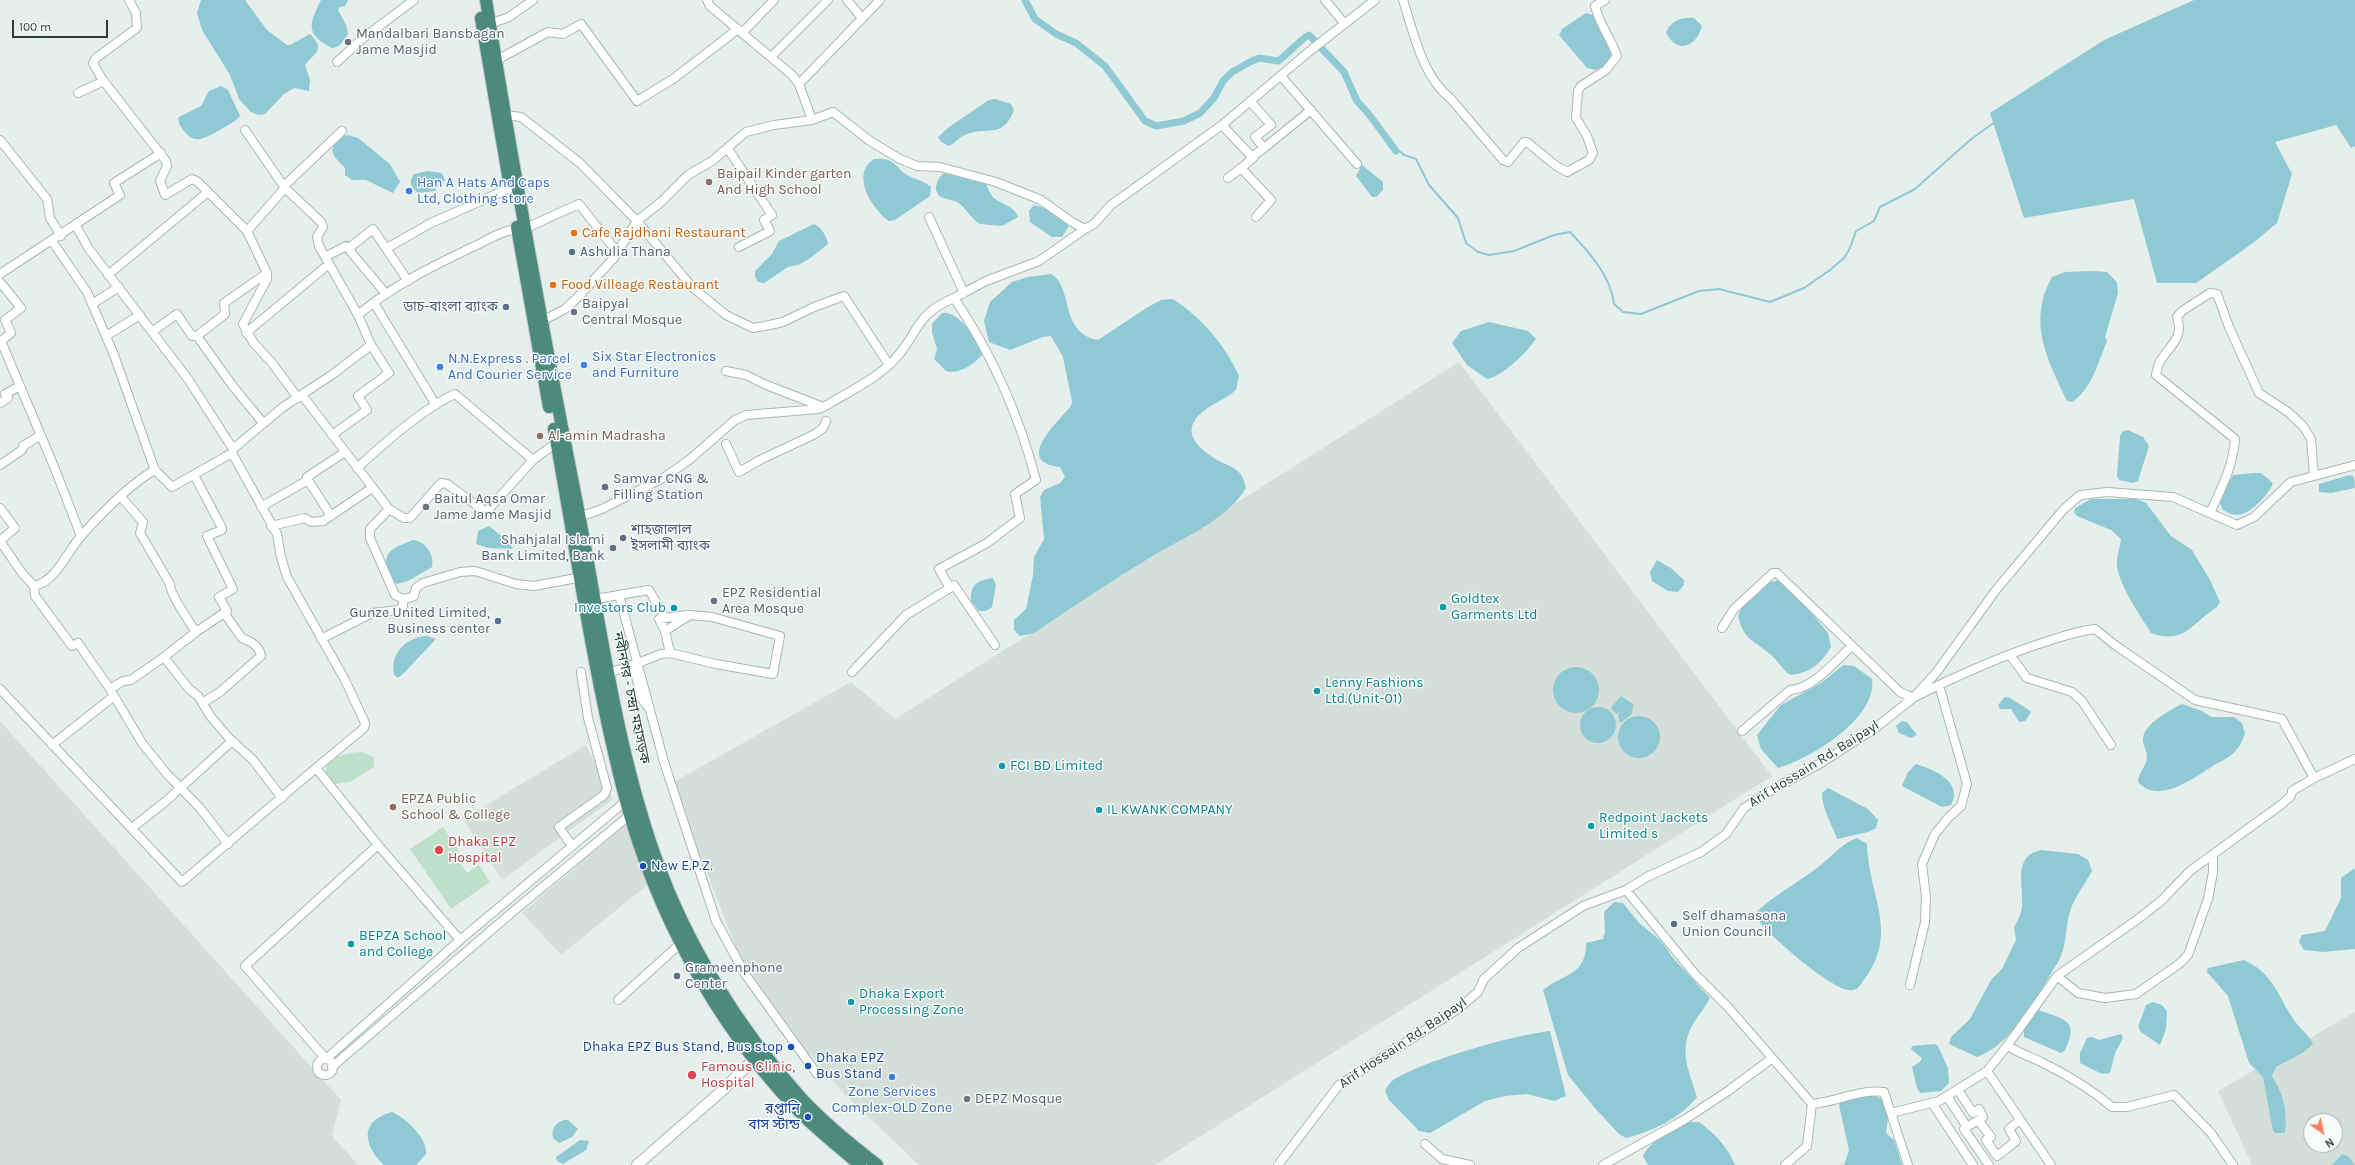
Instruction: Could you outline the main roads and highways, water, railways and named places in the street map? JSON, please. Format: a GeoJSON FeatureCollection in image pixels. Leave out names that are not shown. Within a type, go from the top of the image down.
{"type":"FeatureCollection","features":[{"type":"Feature","properties":{"kind":"highway","name":"নবীনগর - চন্দ্রা মহাসড়ক"},"geometry":{"type":"LineString","coordinates":[[478,0],[510,188],[522,229],[542,321],[608,673],[642,817],[656,858],[691,940],[731,1007],[772,1063],[803,1100],[877,1165]]}},
{"type":"Feature","properties":{"kind":"highway","name":"নবীনগর - চন্দ্রা মহাসড়ক"},"geometry":{"type":"LineString","coordinates":[[486,0],[506,116],[522,229],[528,299],[582,577],[597,666],[630,814],[648,864],[681,943],[721,1011],[754,1059],[793,1105],[860,1165]]}},
{"type":"Feature","properties":{"kind":"water"},"geometry":{"type":"Polygon","coordinates":[[[201,0],[245,0],[267,30],[287,45],[290,45],[310,34],[315,39],[318,47],[315,54],[305,65],[310,80],[309,91],[294,88],[284,94],[265,114],[258,115],[251,112],[239,99],[230,75],[202,30],[197,13],[201,0]]]}},
{"type":"Feature","properties":{"kind":"water"},"geometry":{"type":"Polygon","coordinates":[[[321,0],[348,0],[345,6],[340,7],[338,10],[346,25],[348,34],[342,43],[332,48],[323,43],[313,33],[312,22],[321,0]]]}},
{"type":"Feature","properties":{"kind":"water"},"geometry":{"type":"Polygon","coordinates":[[[2194,0],[2355,0],[2355,146],[2351,148],[2336,125],[2275,142],[2292,174],[2277,223],[2253,243],[2196,283],[2157,283],[2134,199],[2024,218],[1990,113],[2104,40],[2194,0]]]}},
{"type":"Feature","properties":{"kind":"water"},"geometry":{"type":"Polygon","coordinates":[[[1586,13],[1596,16],[1613,55],[1609,63],[1596,70],[1587,68],[1559,35],[1562,29],[1586,13]]]}},
{"type":"Feature","properties":{"kind":"water"},"geometry":{"type":"Polygon","coordinates":[[[1694,18],[1702,26],[1696,39],[1686,46],[1675,44],[1666,32],[1668,28],[1677,20],[1694,18]]]}},
{"type":"Feature","properties":{"kind":"water"},"geometry":{"type":"Polygon","coordinates":[[[221,86],[228,90],[240,116],[220,130],[201,139],[188,136],[179,123],[179,117],[201,106],[209,91],[221,86]]]}},
{"type":"Feature","properties":{"kind":"water"},"geometry":{"type":"Polygon","coordinates":[[[995,99],[1011,104],[1014,110],[1010,119],[1005,125],[999,129],[967,134],[949,146],[941,142],[938,137],[949,127],[989,100],[995,99]]]}},
{"type":"Feature","properties":{"kind":"water"},"geometry":{"type":"Polygon","coordinates":[[[348,135],[358,138],[390,164],[400,182],[393,193],[366,180],[352,180],[345,175],[345,168],[334,156],[333,149],[338,140],[348,135]]]}},
{"type":"Feature","properties":{"kind":"water"},"geometry":{"type":"Polygon","coordinates":[[[874,159],[891,161],[904,173],[928,185],[931,187],[930,196],[895,220],[889,221],[882,216],[870,200],[866,191],[864,173],[867,165],[874,159]]]}},
{"type":"Feature","properties":{"kind":"water"},"geometry":{"type":"Polygon","coordinates":[[[1362,165],[1383,182],[1383,190],[1376,197],[1372,197],[1356,176],[1362,165]]]}},
{"type":"Feature","properties":{"kind":"water"},"geometry":{"type":"Polygon","coordinates":[[[428,171],[442,173],[445,180],[435,191],[418,193],[411,184],[412,177],[414,174],[428,171]]]}},
{"type":"Feature","properties":{"kind":"water"},"geometry":{"type":"Polygon","coordinates":[[[944,173],[986,184],[993,197],[1011,208],[1018,217],[1002,226],[980,224],[974,220],[960,204],[939,195],[936,185],[944,173]]]}},
{"type":"Feature","properties":{"kind":"water"},"geometry":{"type":"Polygon","coordinates":[[[1034,205],[1042,207],[1067,223],[1069,226],[1062,237],[1052,237],[1030,222],[1029,211],[1034,205]]]}},
{"type":"Feature","properties":{"kind":"water"},"geometry":{"type":"Polygon","coordinates":[[[814,224],[823,232],[828,244],[809,259],[798,265],[788,267],[764,283],[758,282],[755,277],[755,271],[772,254],[779,241],[814,224]]]}},
{"type":"Feature","properties":{"kind":"water"},"geometry":{"type":"Polygon","coordinates":[[[2065,272],[2107,272],[2117,282],[2118,293],[2105,337],[2107,341],[2094,374],[2079,397],[2072,402],[2067,401],[2047,355],[2040,325],[2041,309],[2052,277],[2065,272]]]}},
{"type":"Feature","properties":{"kind":"water"},"geometry":{"type":"Polygon","coordinates":[[[1051,274],[1058,280],[1063,289],[1068,309],[1077,329],[1086,336],[1098,340],[1148,307],[1161,300],[1173,299],[1184,306],[1212,333],[1227,354],[1239,376],[1236,390],[1198,416],[1193,423],[1192,435],[1199,446],[1205,451],[1238,472],[1243,478],[1246,488],[1227,510],[1203,528],[1136,566],[1034,633],[1020,636],[1014,630],[1014,620],[1026,609],[1033,575],[1034,557],[1044,539],[1040,497],[1044,490],[1060,483],[1065,477],[1060,467],[1046,464],[1040,458],[1039,450],[1049,431],[1071,406],[1072,401],[1063,357],[1051,336],[1043,337],[1010,350],[989,342],[984,321],[990,302],[1012,282],[1028,277],[1051,274]]]}},
{"type":"Feature","properties":{"kind":"water"},"geometry":{"type":"Polygon","coordinates":[[[942,313],[948,313],[961,321],[981,348],[983,354],[971,365],[961,370],[951,372],[946,371],[934,359],[937,349],[932,332],[932,324],[942,313]]]}},
{"type":"Feature","properties":{"kind":"water"},"geometry":{"type":"Polygon","coordinates":[[[1489,322],[1528,331],[1536,339],[1507,369],[1500,374],[1487,379],[1467,365],[1452,343],[1461,331],[1489,322]]]}},
{"type":"Feature","properties":{"kind":"water"},"geometry":{"type":"Polygon","coordinates":[[[2128,430],[2143,437],[2149,446],[2138,481],[2133,483],[2119,480],[2117,476],[2120,436],[2123,431],[2128,430]]]}},
{"type":"Feature","properties":{"kind":"water"},"geometry":{"type":"Polygon","coordinates":[[[2261,473],[2273,483],[2264,498],[2243,514],[2238,515],[2223,510],[2219,501],[2233,475],[2261,473]]]}},
{"type":"Feature","properties":{"kind":"water"},"geometry":{"type":"Polygon","coordinates":[[[2350,475],[2354,477],[2355,488],[2331,493],[2319,492],[2319,484],[2350,475]]]}},
{"type":"Feature","properties":{"kind":"water"},"geometry":{"type":"Polygon","coordinates":[[[2091,499],[2137,499],[2146,503],[2171,536],[2192,550],[2210,580],[2220,602],[2217,607],[2180,635],[2162,636],[2151,633],[2131,601],[2119,574],[2117,563],[2121,539],[2111,530],[2077,516],[2074,512],[2075,508],[2091,499]]]}},
{"type":"Feature","properties":{"kind":"water"},"geometry":{"type":"Polygon","coordinates":[[[489,526],[509,542],[513,549],[489,548],[476,544],[478,531],[489,526]]]}},
{"type":"Feature","properties":{"kind":"water"},"geometry":{"type":"Polygon","coordinates":[[[413,540],[421,543],[428,549],[433,562],[432,567],[408,581],[397,584],[392,579],[387,568],[387,557],[389,553],[397,547],[413,540]]]}},
{"type":"Feature","properties":{"kind":"water"},"geometry":{"type":"Polygon","coordinates":[[[1657,560],[1672,569],[1684,580],[1684,585],[1678,592],[1668,591],[1652,581],[1650,572],[1657,560]]]}},
{"type":"Feature","properties":{"kind":"water"},"geometry":{"type":"Polygon","coordinates":[[[993,578],[996,585],[992,607],[986,611],[979,611],[971,601],[972,591],[979,582],[993,578]]]}},
{"type":"Feature","properties":{"kind":"water"},"geometry":{"type":"Polygon","coordinates":[[[1781,580],[1796,594],[1828,633],[1831,647],[1819,663],[1814,667],[1797,674],[1790,675],[1771,655],[1750,639],[1743,631],[1738,616],[1749,598],[1755,592],[1767,584],[1781,580]]]}},
{"type":"Feature","properties":{"kind":"water"},"geometry":{"type":"Polygon","coordinates":[[[427,636],[436,639],[403,674],[398,678],[394,675],[393,667],[397,653],[401,648],[412,639],[427,636]]]}},
{"type":"Feature","properties":{"kind":"water"},"geometry":{"type":"Polygon","coordinates":[[[1843,665],[1854,666],[1872,679],[1871,694],[1864,708],[1853,722],[1839,735],[1807,756],[1778,768],[1761,749],[1757,735],[1781,705],[1821,683],[1843,665]]]}},
{"type":"Feature","properties":{"kind":"water"},"geometry":{"type":"Polygon","coordinates":[[[1576,667],[1589,671],[1595,677],[1599,690],[1595,703],[1589,709],[1576,713],[1563,709],[1557,703],[1553,690],[1557,677],[1563,671],[1576,667]]]}},
{"type":"Feature","properties":{"kind":"water"},"geometry":{"type":"Polygon","coordinates":[[[1621,696],[1633,704],[1632,714],[1620,723],[1618,715],[1621,711],[1616,714],[1611,708],[1621,696]]]}},
{"type":"Feature","properties":{"kind":"water"},"geometry":{"type":"Polygon","coordinates":[[[2005,697],[2010,698],[2031,712],[2025,721],[2019,722],[2011,709],[2000,709],[1998,705],[2005,697]]]}},
{"type":"Feature","properties":{"kind":"water"},"geometry":{"type":"Polygon","coordinates":[[[2182,704],[2202,711],[2211,717],[2234,717],[2242,723],[2245,734],[2236,751],[2188,781],[2167,790],[2157,791],[2147,789],[2138,782],[2139,775],[2147,760],[2143,740],[2145,733],[2148,727],[2158,718],[2182,704]]]}},
{"type":"Feature","properties":{"kind":"water"},"geometry":{"type":"Polygon","coordinates":[[[1602,707],[1611,712],[1615,718],[1615,732],[1611,738],[1602,743],[1594,743],[1585,738],[1581,732],[1580,721],[1585,712],[1591,708],[1602,707]]]}},
{"type":"Feature","properties":{"kind":"water"},"geometry":{"type":"Polygon","coordinates":[[[1635,716],[1643,716],[1651,719],[1657,725],[1660,737],[1657,749],[1651,755],[1643,758],[1635,758],[1627,755],[1621,749],[1618,741],[1618,733],[1621,725],[1627,719],[1635,716]]]}},
{"type":"Feature","properties":{"kind":"water"},"geometry":{"type":"Polygon","coordinates":[[[1902,721],[1907,722],[1917,735],[1911,738],[1899,733],[1896,726],[1902,721]]]}},
{"type":"Feature","properties":{"kind":"water"},"geometry":{"type":"Polygon","coordinates":[[[1916,764],[1938,773],[1950,783],[1953,789],[1954,797],[1951,805],[1942,807],[1902,786],[1908,772],[1916,764]]]}},
{"type":"Feature","properties":{"kind":"water"},"geometry":{"type":"Polygon","coordinates":[[[1828,788],[1868,809],[1878,820],[1876,828],[1868,832],[1837,839],[1825,811],[1822,799],[1822,793],[1828,788]]]}},
{"type":"Feature","properties":{"kind":"water"},"geometry":{"type":"Polygon","coordinates":[[[1857,838],[1867,844],[1869,865],[1880,918],[1881,934],[1879,951],[1871,969],[1858,988],[1850,990],[1840,987],[1813,970],[1769,933],[1754,914],[1777,895],[1817,868],[1841,847],[1857,838]]]}},
{"type":"Feature","properties":{"kind":"water"},"geometry":{"type":"Polygon","coordinates":[[[2041,850],[2078,854],[2088,860],[2092,871],[2077,895],[2070,911],[2061,956],[2033,1003],[2024,1017],[2002,1041],[1990,1051],[1977,1057],[1949,1044],[1951,1037],[1970,1019],[1991,980],[2002,969],[2016,940],[2014,927],[2022,907],[2021,872],[2026,858],[2032,853],[2041,850]]]}},
{"type":"Feature","properties":{"kind":"water"},"geometry":{"type":"Polygon","coordinates":[[[2355,868],[2355,949],[2323,952],[2304,950],[2299,942],[2302,935],[2325,931],[2341,898],[2341,878],[2355,868]]]}},
{"type":"Feature","properties":{"kind":"water"},"geometry":{"type":"Polygon","coordinates":[[[1614,902],[1623,903],[1639,923],[1661,941],[1673,958],[1710,998],[1693,1024],[1686,1043],[1686,1060],[1697,1097],[1674,1118],[1656,1128],[1626,1138],[1619,1134],[1594,1107],[1568,1075],[1543,990],[1578,968],[1583,962],[1586,943],[1603,939],[1605,932],[1604,912],[1614,902]]]}},
{"type":"Feature","properties":{"kind":"water"},"geometry":{"type":"Polygon","coordinates":[[[2244,960],[2262,972],[2269,979],[2294,1020],[2313,1044],[2304,1052],[2276,1067],[2272,1076],[2276,1082],[2284,1103],[2286,1118],[2285,1133],[2276,1133],[2273,1131],[2263,1077],[2249,1063],[2228,996],[2207,972],[2208,968],[2244,960]]]}},
{"type":"Feature","properties":{"kind":"water"},"geometry":{"type":"Polygon","coordinates":[[[2153,1002],[2162,1005],[2167,1011],[2166,1029],[2160,1045],[2141,1032],[2138,1027],[2146,1005],[2153,1002]]]}},
{"type":"Feature","properties":{"kind":"water"},"geometry":{"type":"Polygon","coordinates":[[[2036,1009],[2066,1021],[2069,1026],[2071,1032],[2069,1039],[2065,1050],[2061,1053],[2024,1037],[2024,1030],[2036,1009]]]}},
{"type":"Feature","properties":{"kind":"water"},"geometry":{"type":"Polygon","coordinates":[[[1550,1031],[1566,1096],[1554,1101],[1527,1094],[1505,1096],[1485,1101],[1430,1133],[1419,1131],[1389,1100],[1385,1091],[1391,1082],[1406,1073],[1445,1057],[1492,1043],[1534,1033],[1550,1031]]]}},
{"type":"Feature","properties":{"kind":"water"},"geometry":{"type":"Polygon","coordinates":[[[2121,1034],[2123,1038],[2115,1053],[2110,1073],[2102,1074],[2080,1063],[2080,1053],[2087,1038],[2092,1037],[2099,1040],[2121,1034]]]}},
{"type":"Feature","properties":{"kind":"water"},"geometry":{"type":"Polygon","coordinates":[[[1935,1044],[1938,1046],[1948,1068],[1949,1083],[1941,1091],[1920,1093],[1917,1088],[1912,1067],[1920,1062],[1922,1058],[1911,1049],[1912,1046],[1935,1044]]]}},
{"type":"Feature","properties":{"kind":"water"},"geometry":{"type":"Polygon","coordinates":[[[1872,1094],[1883,1100],[1888,1118],[1886,1133],[1894,1140],[1902,1165],[1844,1165],[1849,1150],[1839,1105],[1841,1101],[1872,1094]]]}},
{"type":"Feature","properties":{"kind":"water"},"geometry":{"type":"Polygon","coordinates":[[[392,1112],[415,1129],[420,1135],[426,1148],[426,1154],[416,1165],[384,1165],[372,1150],[369,1142],[369,1127],[381,1116],[392,1112]]]}},
{"type":"Feature","properties":{"kind":"water"},"geometry":{"type":"Polygon","coordinates":[[[568,1120],[578,1129],[572,1137],[559,1143],[553,1138],[553,1129],[558,1123],[568,1120]]]}},
{"type":"Feature","properties":{"kind":"water"},"geometry":{"type":"Polygon","coordinates":[[[1691,1122],[1699,1122],[1710,1131],[1724,1146],[1735,1165],[1648,1165],[1643,1156],[1651,1145],[1663,1135],[1677,1127],[1691,1122]]]}},
{"type":"Feature","properties":{"kind":"water"},"geometry":{"type":"Polygon","coordinates":[[[580,1140],[589,1141],[586,1150],[563,1164],[557,1161],[556,1157],[580,1140]]]}},
{"type":"Feature","properties":{"kind":"water"},"geometry":{"type":"Polygon","coordinates":[[[2342,1154],[2348,1156],[2355,1165],[2332,1165],[2342,1154]]]}},
{"type":"Feature","properties":{"kind":"waterway"},"geometry":{"type":"LineString","coordinates":[[1025,0],[1035,19],[1056,34],[1076,43],[1105,66],[1145,121],[1156,126],[1184,121],[1200,113],[1214,98],[1223,81],[1232,72],[1259,58],[1278,61],[1309,35],[1344,72],[1357,101],[1368,113],[1396,151]]}},
{"type":"Feature","properties":{"kind":"waterway"},"geometry":{"type":"LineString","coordinates":[[1386,140],[1404,155],[1416,159],[1429,185],[1458,218],[1466,243],[1478,252],[1489,255],[1514,251],[1554,235],[1570,232],[1591,256],[1604,274],[1609,284],[1614,304],[1623,312],[1641,314],[1699,291],[1719,289],[1770,302],[1804,288],[1844,258],[1850,248],[1856,231],[1874,221],[1880,207],[1915,189],[1970,140],[1995,122]]}},
{"type":"Feature","properties":{"kind":"place","name":"Mandalbari Bansbagan Jame Masjid"},"geometry":{"type":"Point","coordinates":[348,42]}},
{"type":"Feature","properties":{"kind":"place","name":"Baipail Kinder garten And High School"},"geometry":{"type":"Point","coordinates":[709,182]}},
{"type":"Feature","properties":{"kind":"place","name":"Han A Hats And Caps Ltd, Clothing store"},"geometry":{"type":"Point","coordinates":[409,191]}},
{"type":"Feature","properties":{"kind":"place","name":"Cafe Rajdhani Restaurant"},"geometry":{"type":"Point","coordinates":[574,233]}},
{"type":"Feature","properties":{"kind":"place","name":"Ashulia Thana"},"geometry":{"type":"Point","coordinates":[572,252]}},
{"type":"Feature","properties":{"kind":"place","name":"Food Villeage Restaurant"},"geometry":{"type":"Point","coordinates":[553,285]}},
{"type":"Feature","properties":{"kind":"place","name":"ডাচ-বাংলা ব্যাংক"},"geometry":{"type":"Point","coordinates":[506,307]}},
{"type":"Feature","properties":{"kind":"place","name":"Baipyal Central Mosque"},"geometry":{"type":"Point","coordinates":[574,312]}},
{"type":"Feature","properties":{"kind":"place","name":"Six Star Electronics and Furniture"},"geometry":{"type":"Point","coordinates":[584,365]}},
{"type":"Feature","properties":{"kind":"place","name":"N.N.Express . Parcel And Courier Service"},"geometry":{"type":"Point","coordinates":[440,367]}},
{"type":"Feature","properties":{"kind":"place","name":"Al-amin Madrasha"},"geometry":{"type":"Point","coordinates":[540,436]}},
{"type":"Feature","properties":{"kind":"place","name":"Samvar CNG & Filling Station"},"geometry":{"type":"Point","coordinates":[605,487]}},
{"type":"Feature","properties":{"kind":"place","name":"Baitul Aqsa Omar Jame Jame Masjid"},"geometry":{"type":"Point","coordinates":[426,507]}},
{"type":"Feature","properties":{"kind":"place","name":"শাহজালাল ইসলামী ব্যাংক"},"geometry":{"type":"Point","coordinates":[623,538]}},
{"type":"Feature","properties":{"kind":"place","name":"Shahjalal Islami Bank Limited, Bank"},"geometry":{"type":"Point","coordinates":[613,548]}},
{"type":"Feature","properties":{"kind":"place","name":"EPZ Residential Area Mosque"},"geometry":{"type":"Point","coordinates":[714,601]}},
{"type":"Feature","properties":{"kind":"place","name":"Goldtex Garments Ltd"},"geometry":{"type":"Point","coordinates":[1443,607]}},
{"type":"Feature","properties":{"kind":"place","name":"Investors Club"},"geometry":{"type":"Point","coordinates":[674,608]}},
{"type":"Feature","properties":{"kind":"place","name":"Gunze United Limited, Business center"},"geometry":{"type":"Point","coordinates":[498,621]}},
{"type":"Feature","properties":{"kind":"place","name":"Lenny Fashions Ltd.(Unit-01)"},"geometry":{"type":"Point","coordinates":[1317,691]}},
{"type":"Feature","properties":{"kind":"place","name":"FCI BD Limited"},"geometry":{"type":"Point","coordinates":[1002,766]}},
{"type":"Feature","properties":{"kind":"place","name":"EPZA Public School & College"},"geometry":{"type":"Point","coordinates":[393,807]}},
{"type":"Feature","properties":{"kind":"place","name":"IL KWANK COMPANY"},"geometry":{"type":"Point","coordinates":[1099,810]}},
{"type":"Feature","properties":{"kind":"place","name":"Redpoint Jackets Limited s"},"geometry":{"type":"Point","coordinates":[1591,826]}},
{"type":"Feature","properties":{"kind":"place","name":"Dhaka EPZ Hospital"},"geometry":{"type":"Point","coordinates":[439,850]}},
{"type":"Feature","properties":{"kind":"place","name":"New E.P.Z."},"geometry":{"type":"Point","coordinates":[643,866]}},
{"type":"Feature","properties":{"kind":"place","name":"Self dhamasona Union Council"},"geometry":{"type":"Point","coordinates":[1674,924]}},
{"type":"Feature","properties":{"kind":"place","name":"BEPZA School and College"},"geometry":{"type":"Point","coordinates":[351,944]}},
{"type":"Feature","properties":{"kind":"place","name":"Grameenphone Center"},"geometry":{"type":"Point","coordinates":[677,976]}},
{"type":"Feature","properties":{"kind":"place","name":"Dhaka Export Processing Zone"},"geometry":{"type":"Point","coordinates":[851,1002]}},
{"type":"Feature","properties":{"kind":"place","name":"Dhaka EPZ Bus Stand, Bus stop"},"geometry":{"type":"Point","coordinates":[791,1047]}},
{"type":"Feature","properties":{"kind":"place","name":"Dhaka EPZ Bus Stand"},"geometry":{"type":"Point","coordinates":[808,1066]}},
{"type":"Feature","properties":{"kind":"place","name":"Famous Clinic, Hospital"},"geometry":{"type":"Point","coordinates":[692,1075]}},
{"type":"Feature","properties":{"kind":"place","name":"Zone Services Complex-OLD Zone"},"geometry":{"type":"Point","coordinates":[892,1077]}},
{"type":"Feature","properties":{"kind":"place","name":"DEPZ Mosque"},"geometry":{"type":"Point","coordinates":[967,1099]}},
{"type":"Feature","properties":{"kind":"place","name":"রপ্তানি বাস স্টান্ড"},"geometry":{"type":"Point","coordinates":[808,1117]}}]}
